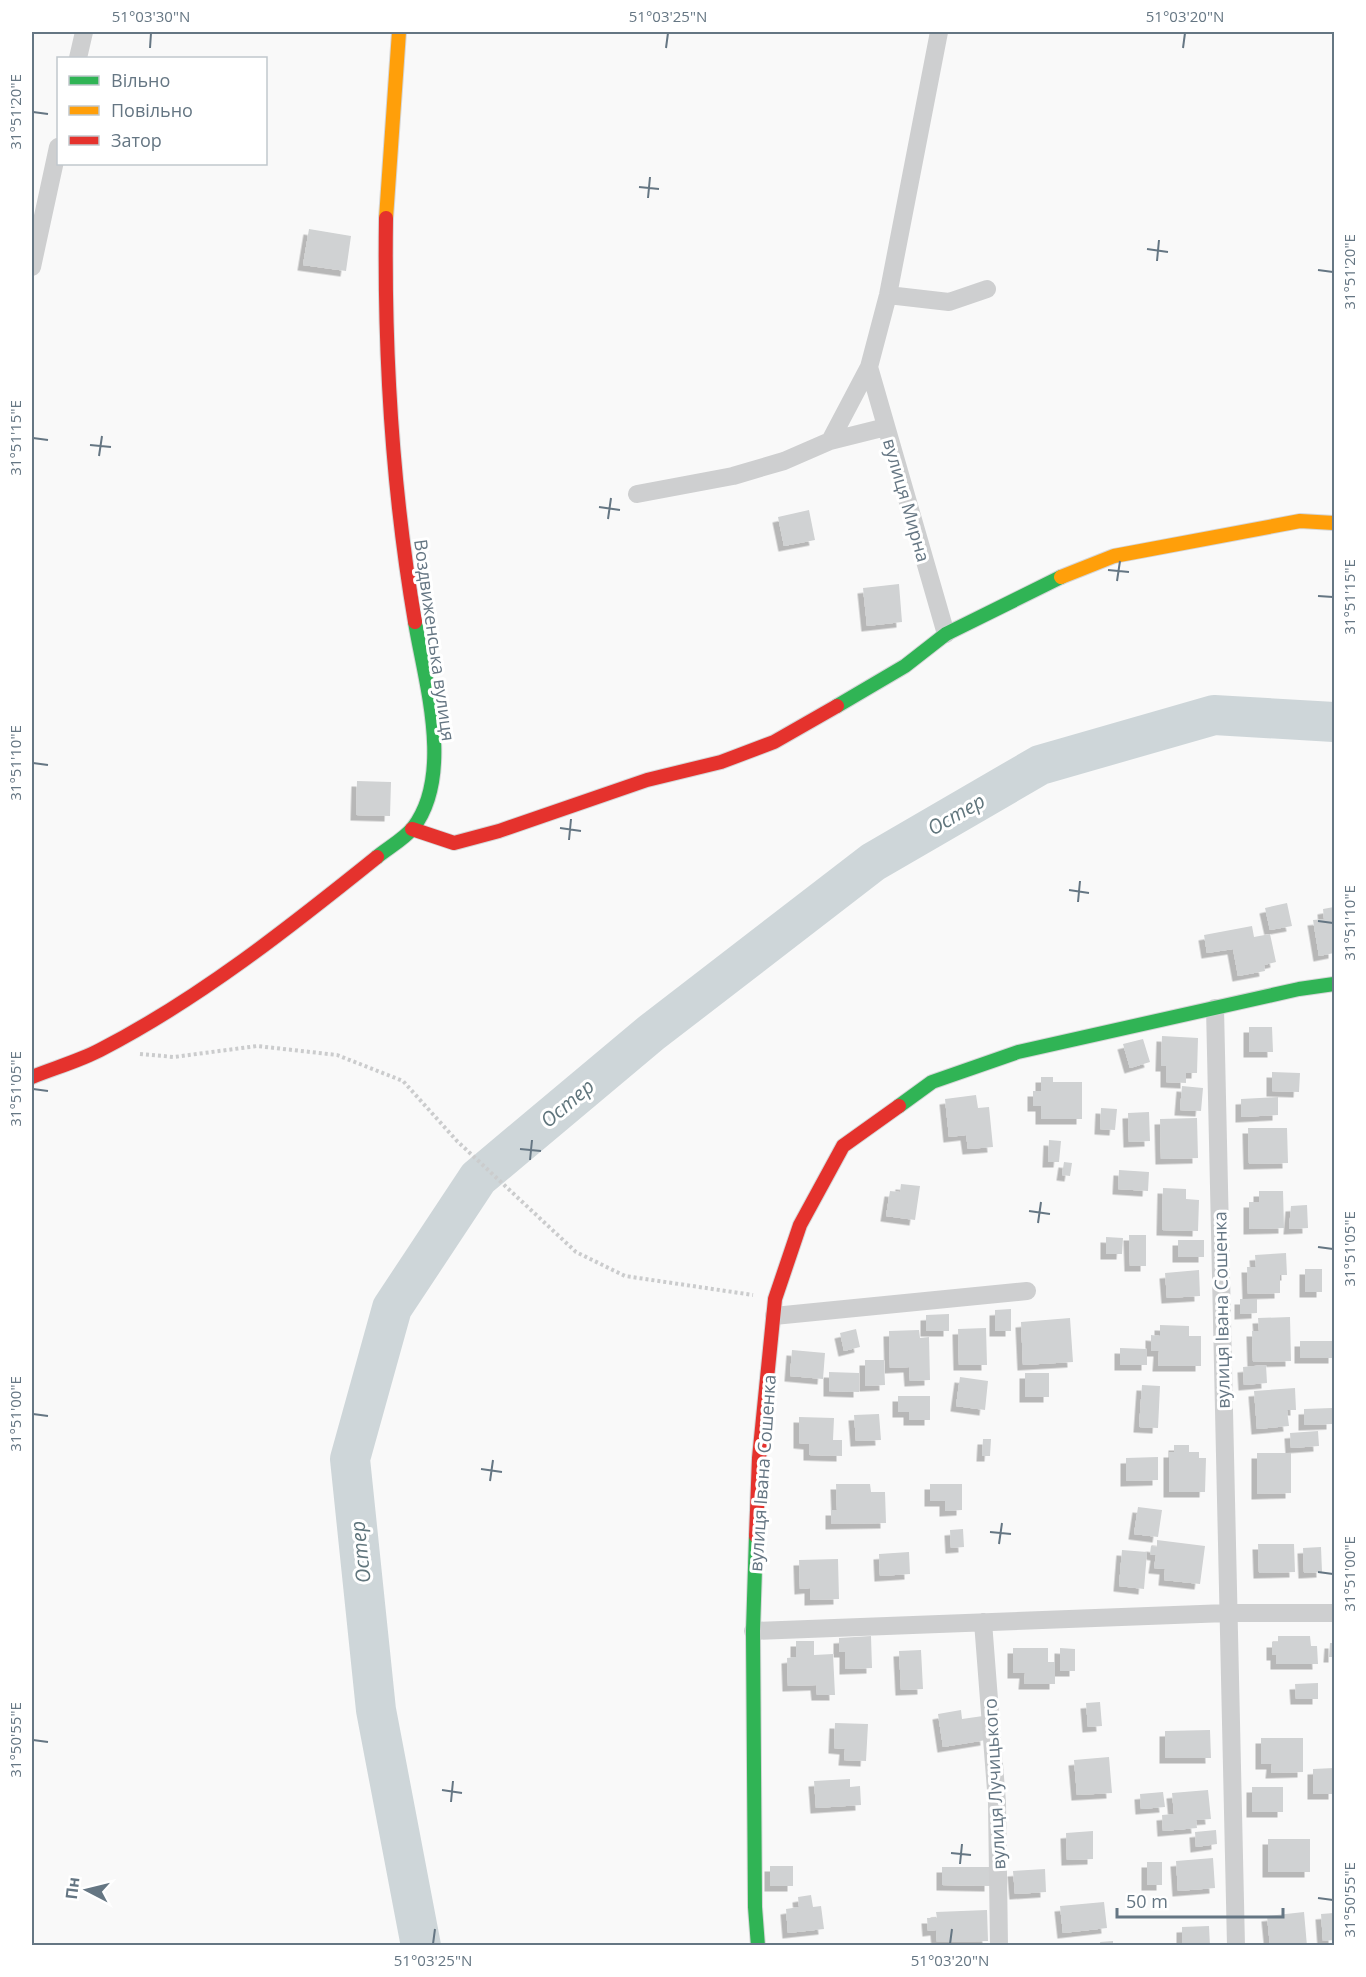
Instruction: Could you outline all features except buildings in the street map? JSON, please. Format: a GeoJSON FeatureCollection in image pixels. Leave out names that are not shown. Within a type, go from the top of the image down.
{"type":"FeatureCollection","features":[{"type":"Feature","properties":{"kind":"street"},"geometry":{"type":"LineString","coordinates":[[78,57],[84,32]]}},
{"type":"Feature","properties":{"kind":"street","name":"Воздвиженська вулиця"},"geometry":{"type":"LineString","coordinates":[[32,1077],[99,1050],[195,993],[308,913],[412,829],[427,802],[433,773],[434,741],[399,519],[386,345],[384,257],[388,137],[399,32]]}},
{"type":"Feature","properties":{"kind":"street"},"geometry":{"type":"LineString","coordinates":[[830,441],[868,367],[888,295],[939,32]]}},
{"type":"Feature","properties":{"kind":"street"},"geometry":{"type":"LineString","coordinates":[[32,267],[57,152]]}},
{"type":"Feature","properties":{"kind":"street"},"geometry":{"type":"LineString","coordinates":[[888,295],[949,302],[987,289]]}},
{"type":"Feature","properties":{"kind":"street","name":"вулиця Мирна"},"geometry":{"type":"LineString","coordinates":[[868,367],[946,634]]}},
{"type":"Feature","properties":{"kind":"street"},"geometry":{"type":"LineString","coordinates":[[637,494],[733,476],[784,461],[830,441],[886,427]]}},
{"type":"Feature","properties":{"kind":"street"},"geometry":{"type":"LineString","coordinates":[[412,829],[454,843],[499,831],[647,780],[721,762],[774,742],[905,666],[946,634],[1057,579],[1114,556],[1300,521],[1335,523]]}},
{"type":"Feature","properties":{"kind":"street","name":"вулиця Івана Сошенка"},"geometry":{"type":"LineString","coordinates":[[758,1946],[755,1906],[753,1631],[759,1458],[774,1307],[800,1225],[843,1146],[932,1082],[1018,1052],[1299,989],[1335,984]]}},
{"type":"Feature","properties":{"kind":"street","name":"вулиця Івана Сошенка"},"geometry":{"type":"LineString","coordinates":[[1215,1008],[1236,1946]]}},
{"type":"Feature","properties":{"kind":"street"},"geometry":{"type":"LineString","coordinates":[[774,1307],[1027,1291]]}},
{"type":"Feature","properties":{"kind":"street"},"geometry":{"type":"LineString","coordinates":[[753,1631],[1227,1612],[1335,1613]]}},
{"type":"Feature","properties":{"kind":"street","name":"вулиця Лучицького"},"geometry":{"type":"LineString","coordinates":[[983,1622],[997,1803],[999,1946]]}},
{"type":"Feature","properties":{"kind":"path"},"geometry":{"type":"LineString","coordinates":[[131,1053],[174,1057],[257,1046],[337,1054],[403,1081],[457,1141],[576,1252],[625,1276],[774,1307]]}},
{"type":"Feature","properties":{"kind":"waterway","name":"Остер"},"geometry":{"type":"LineString","coordinates":[[421,1946],[376,1710],[350,1459],[392,1308],[478,1178],[651,1033],[873,862],[1040,765],[1214,715],[1334,722]]}},
{"type":"Feature","properties":{"kind":"traffic: fast"},"geometry":{"type":"LineString","coordinates":[[837,706],[905,666],[946,634],[1061,577]]}},
{"type":"Feature","properties":{"kind":"traffic: fast"},"geometry":{"type":"LineString","coordinates":[[377,857],[401,840],[413,828],[425,806],[432,782],[433,728],[415,622]]}},
{"type":"Feature","properties":{"kind":"traffic: fast"},"geometry":{"type":"LineString","coordinates":[[899,1106],[932,1082],[1018,1052],[1299,989],[1334,984]]}},
{"type":"Feature","properties":{"kind":"traffic: fast"},"geometry":{"type":"LineString","coordinates":[[756,1536],[753,1631],[755,1907],[758,1946]]}},
{"type":"Feature","properties":{"kind":"traffic: slow"},"geometry":{"type":"LineString","coordinates":[[386,218],[399,32]]}},
{"type":"Feature","properties":{"kind":"traffic: slow"},"geometry":{"type":"LineString","coordinates":[[1061,577],[1114,556],[1300,521],[1334,523]]}},
{"type":"Feature","properties":{"kind":"traffic: jam"},"geometry":{"type":"LineString","coordinates":[[386,218],[386,320],[391,421],[400,521],[415,622]]}},
{"type":"Feature","properties":{"kind":"traffic: jam"},"geometry":{"type":"LineString","coordinates":[[412,829],[454,843],[499,831],[647,780],[721,762],[774,742],[837,706]]}},
{"type":"Feature","properties":{"kind":"traffic: jam"},"geometry":{"type":"LineString","coordinates":[[32,1077],[92,1054],[173,1008],[243,961],[377,857]]}},
{"type":"Feature","properties":{"kind":"traffic: jam"},"geometry":{"type":"LineString","coordinates":[[756,1536],[759,1458],[775,1299],[800,1225],[843,1146],[899,1106]]}}]}
